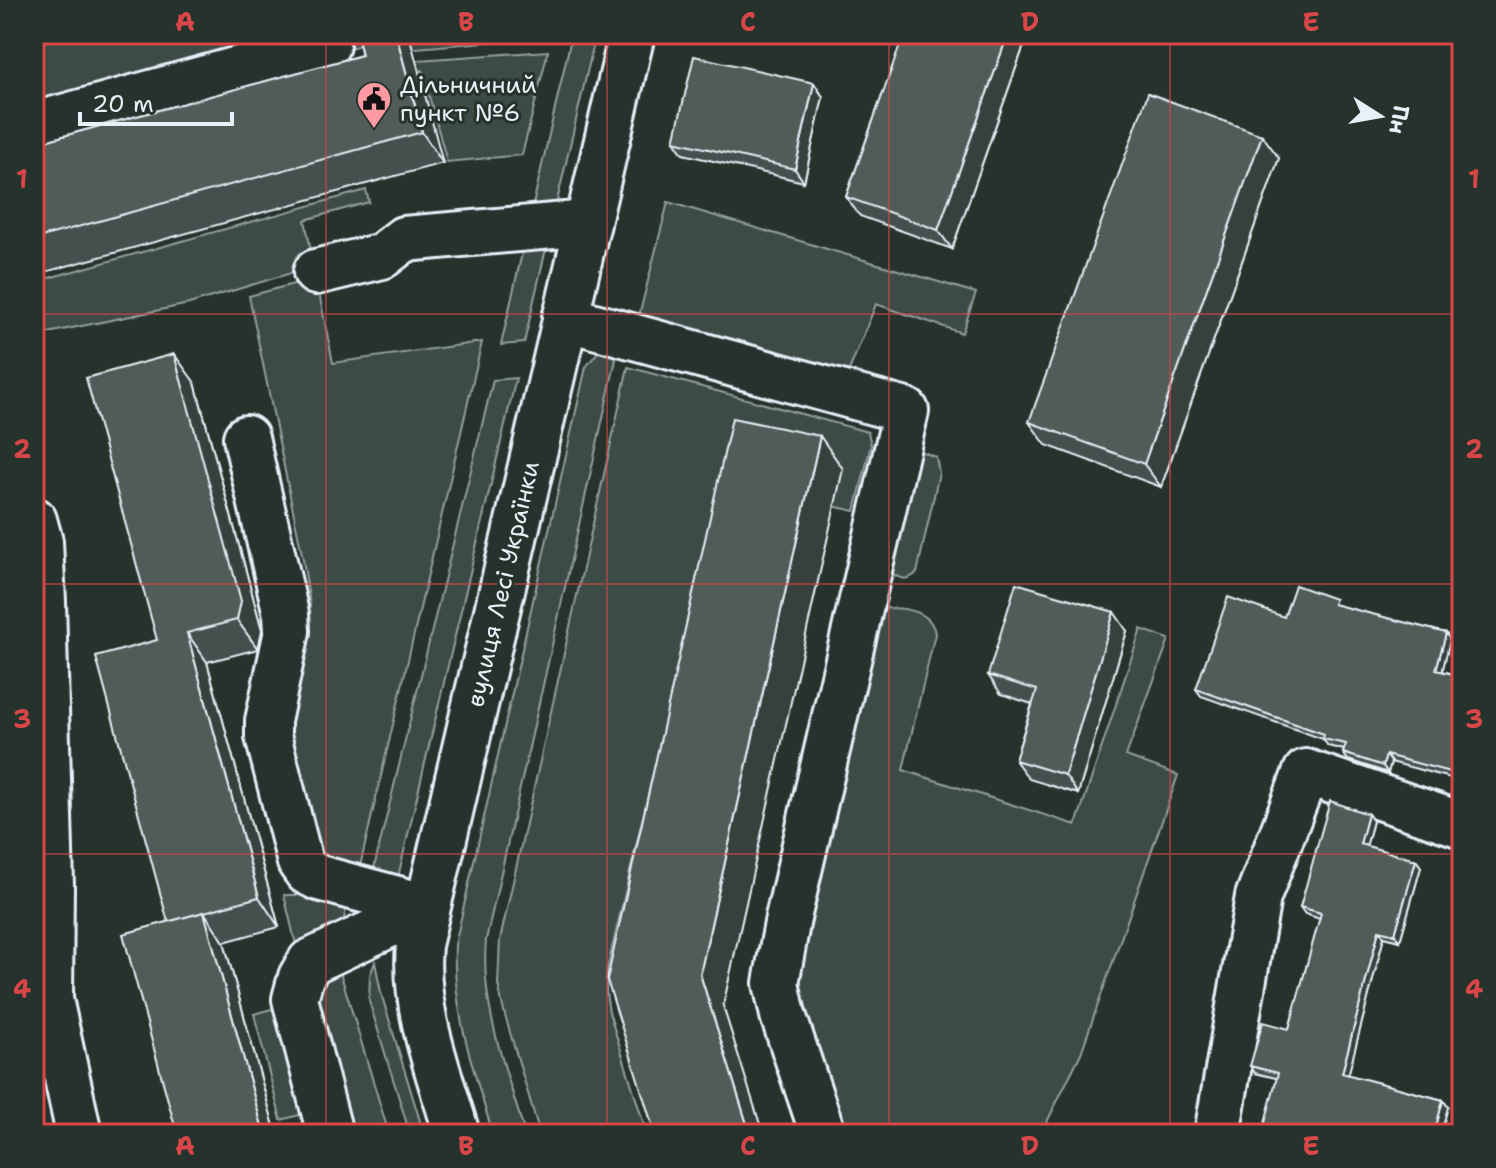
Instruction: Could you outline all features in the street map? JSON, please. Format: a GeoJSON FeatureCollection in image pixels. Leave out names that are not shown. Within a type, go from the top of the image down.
{"type":"FeatureCollection","features":[{"type":"Feature","properties":{"kind":"street"},"geometry":{"type":"LineString","coordinates":[[34,125],[327,45],[325,34]]}},
{"type":"Feature","properties":{"kind":"street","name":"вулиця Лесі Українки"},"geometry":{"type":"LineString","coordinates":[[457,1134],[427,1035],[417,980],[419,945],[632,34]]}},
{"type":"Feature","properties":{"kind":"street"},"geometry":{"type":"LineString","coordinates":[[316,272],[382,256],[404,239],[588,223]]}},
{"type":"Feature","properties":{"kind":"street"},"geometry":{"type":"LineString","coordinates":[[565,318],[906,411],[776,983],[783,1015],[823,1134]]}},
{"type":"Feature","properties":{"kind":"street"},"geometry":{"type":"LineString","coordinates":[[246,438],[286,614],[287,631],[268,736],[300,862],[307,872],[319,878],[427,907]]}},
{"type":"Feature","properties":{"kind":"street"},"geometry":{"type":"LineString","coordinates":[[34,520],[40,542],[43,602],[51,885],[50,999],[79,1134]]}},
{"type":"Feature","properties":{"kind":"street"},"geometry":{"type":"LineString","coordinates":[[1217,1134],[1258,897],[1306,772],[1462,825]]}},
{"type":"Feature","properties":{"kind":"street"},"geometry":{"type":"LineString","coordinates":[[330,1134],[295,999],[301,977],[310,962],[427,907]]}},
{"type":"Feature","properties":{"kind":"shaded area"},"geometry":{"type":"Polygon","coordinates":[[[34,34],[292,34],[42,101],[34,95],[34,34]]]}},
{"type":"Feature","properties":{"kind":"shaded area"},"geometry":{"type":"Polygon","coordinates":[[[341,34],[530,34],[531,38],[383,51],[380,40],[345,49],[341,34]]]}},
{"type":"Feature","properties":{"kind":"shaded area"},"geometry":{"type":"Polygon","coordinates":[[[572,34],[596,34],[524,343],[501,345],[572,34]]]}},
{"type":"Feature","properties":{"kind":"shaded area"},"geometry":{"type":"Polygon","coordinates":[[[548,51],[522,155],[447,162],[422,70],[393,77],[389,62],[548,51]]]}},
{"type":"Feature","properties":{"kind":"shaded area"},"geometry":{"type":"Polygon","coordinates":[[[366,190],[369,202],[305,220],[314,266],[189,304],[48,333],[34,356],[34,282],[366,190]]]}},
{"type":"Feature","properties":{"kind":"shaded area"},"geometry":{"type":"Polygon","coordinates":[[[668,202],[976,293],[962,333],[876,304],[846,378],[637,324],[668,202]]]}},
{"type":"Feature","properties":{"kind":"shaded area"},"geometry":{"type":"Polygon","coordinates":[[[316,278],[333,363],[482,342],[358,875],[339,869],[318,852],[287,740],[310,605],[249,296],[316,278]]]}},
{"type":"Feature","properties":{"kind":"shaded area"},"geometry":{"type":"Polygon","coordinates":[[[619,346],[486,940],[485,965],[491,1014],[525,1134],[493,1134],[461,1017],[455,945],[586,367],[602,347],[619,346]]]}},
{"type":"Feature","properties":{"kind":"shaded area"},"geometry":{"type":"Polygon","coordinates":[[[628,367],[868,432],[871,445],[855,511],[805,500],[732,436],[607,970],[609,1012],[647,1134],[540,1134],[498,984],[500,940],[628,367]]]}},
{"type":"Feature","properties":{"kind":"shaded area"},"geometry":{"type":"Polygon","coordinates":[[[516,378],[398,877],[372,876],[493,380],[516,378]]]}},
{"type":"Feature","properties":{"kind":"shaded area"},"geometry":{"type":"Polygon","coordinates":[[[923,452],[936,457],[939,473],[917,573],[903,578],[894,575],[890,566],[915,455],[923,452]]]}},
{"type":"Feature","properties":{"kind":"shaded area"},"geometry":{"type":"Polygon","coordinates":[[[886,608],[917,612],[929,620],[935,634],[903,770],[1076,825],[1141,629],[1169,639],[1126,756],[1178,775],[1081,1053],[1041,1134],[838,1134],[791,991],[877,614],[886,608]]]}},
{"type":"Feature","properties":{"kind":"shaded area"},"geometry":{"type":"Polygon","coordinates":[[[284,895],[349,895],[343,923],[297,949],[284,895]]]}},
{"type":"Feature","properties":{"kind":"shaded area"},"geometry":{"type":"Polygon","coordinates":[[[375,962],[381,993],[424,1134],[410,1134],[369,1001],[370,975],[375,962]]]}},
{"type":"Feature","properties":{"kind":"shaded area"},"geometry":{"type":"Polygon","coordinates":[[[338,965],[389,1134],[346,1134],[315,1004],[323,982],[338,965]]]}},
{"type":"Feature","properties":{"kind":"shaded area"},"geometry":{"type":"Polygon","coordinates":[[[282,1006],[311,1112],[281,1120],[254,1014],[282,1006]]]}},
{"type":"Feature","properties":{"kind":"building"},"geometry":{"type":"Polygon","coordinates":[[[357,34],[396,34],[422,132],[34,239],[34,144],[362,55],[357,34]]]}},
{"type":"Feature","properties":{"kind":"building"},"geometry":{"type":"Polygon","coordinates":[[[904,34],[1008,34],[938,230],[846,197],[904,34]]]}},
{"type":"Feature","properties":{"kind":"building"},"geometry":{"type":"Polygon","coordinates":[[[694,56],[814,83],[795,169],[674,141],[694,56]]]}},
{"type":"Feature","properties":{"kind":"building"},"geometry":{"type":"Polygon","coordinates":[[[1148,93],[1262,135],[1144,464],[1029,422],[1148,93]]]}},
{"type":"Feature","properties":{"kind":"building"},"geometry":{"type":"Polygon","coordinates":[[[174,354],[241,601],[237,620],[187,633],[259,897],[168,922],[96,657],[157,640],[86,378],[174,354]]]}},
{"type":"Feature","properties":{"kind":"building"},"geometry":{"type":"Polygon","coordinates":[[[732,418],[820,436],[700,974],[750,1134],[655,1134],[607,980],[732,418]]]}},
{"type":"Feature","properties":{"kind":"building"},"geometry":{"type":"Polygon","coordinates":[[[1016,583],[1114,612],[1065,775],[1015,760],[1037,690],[988,675],[1016,583]]]}},
{"type":"Feature","properties":{"kind":"building"},"geometry":{"type":"Polygon","coordinates":[[[1295,585],[1335,599],[1333,604],[1446,633],[1436,670],[1462,676],[1461,775],[1386,755],[1383,766],[1343,753],[1346,744],[1323,739],[1324,734],[1196,689],[1228,597],[1284,617],[1295,585]]]}},
{"type":"Feature","properties":{"kind":"building"},"geometry":{"type":"Polygon","coordinates":[[[1330,801],[1368,814],[1360,844],[1416,860],[1395,934],[1379,930],[1342,1073],[1443,1100],[1434,1134],[1262,1134],[1278,1073],[1250,1066],[1263,1022],[1289,1029],[1321,913],[1300,907],[1330,801]]]}},
{"type":"Feature","properties":{"kind":"building"},"geometry":{"type":"Polygon","coordinates":[[[204,912],[264,1134],[177,1134],[123,934],[204,912]]]}},
{"type":"Feature","properties":{"kind":"place","name":"Дільничний пункт №6"},"geometry":{"type":"Point","coordinates":[374,130]}}]}
